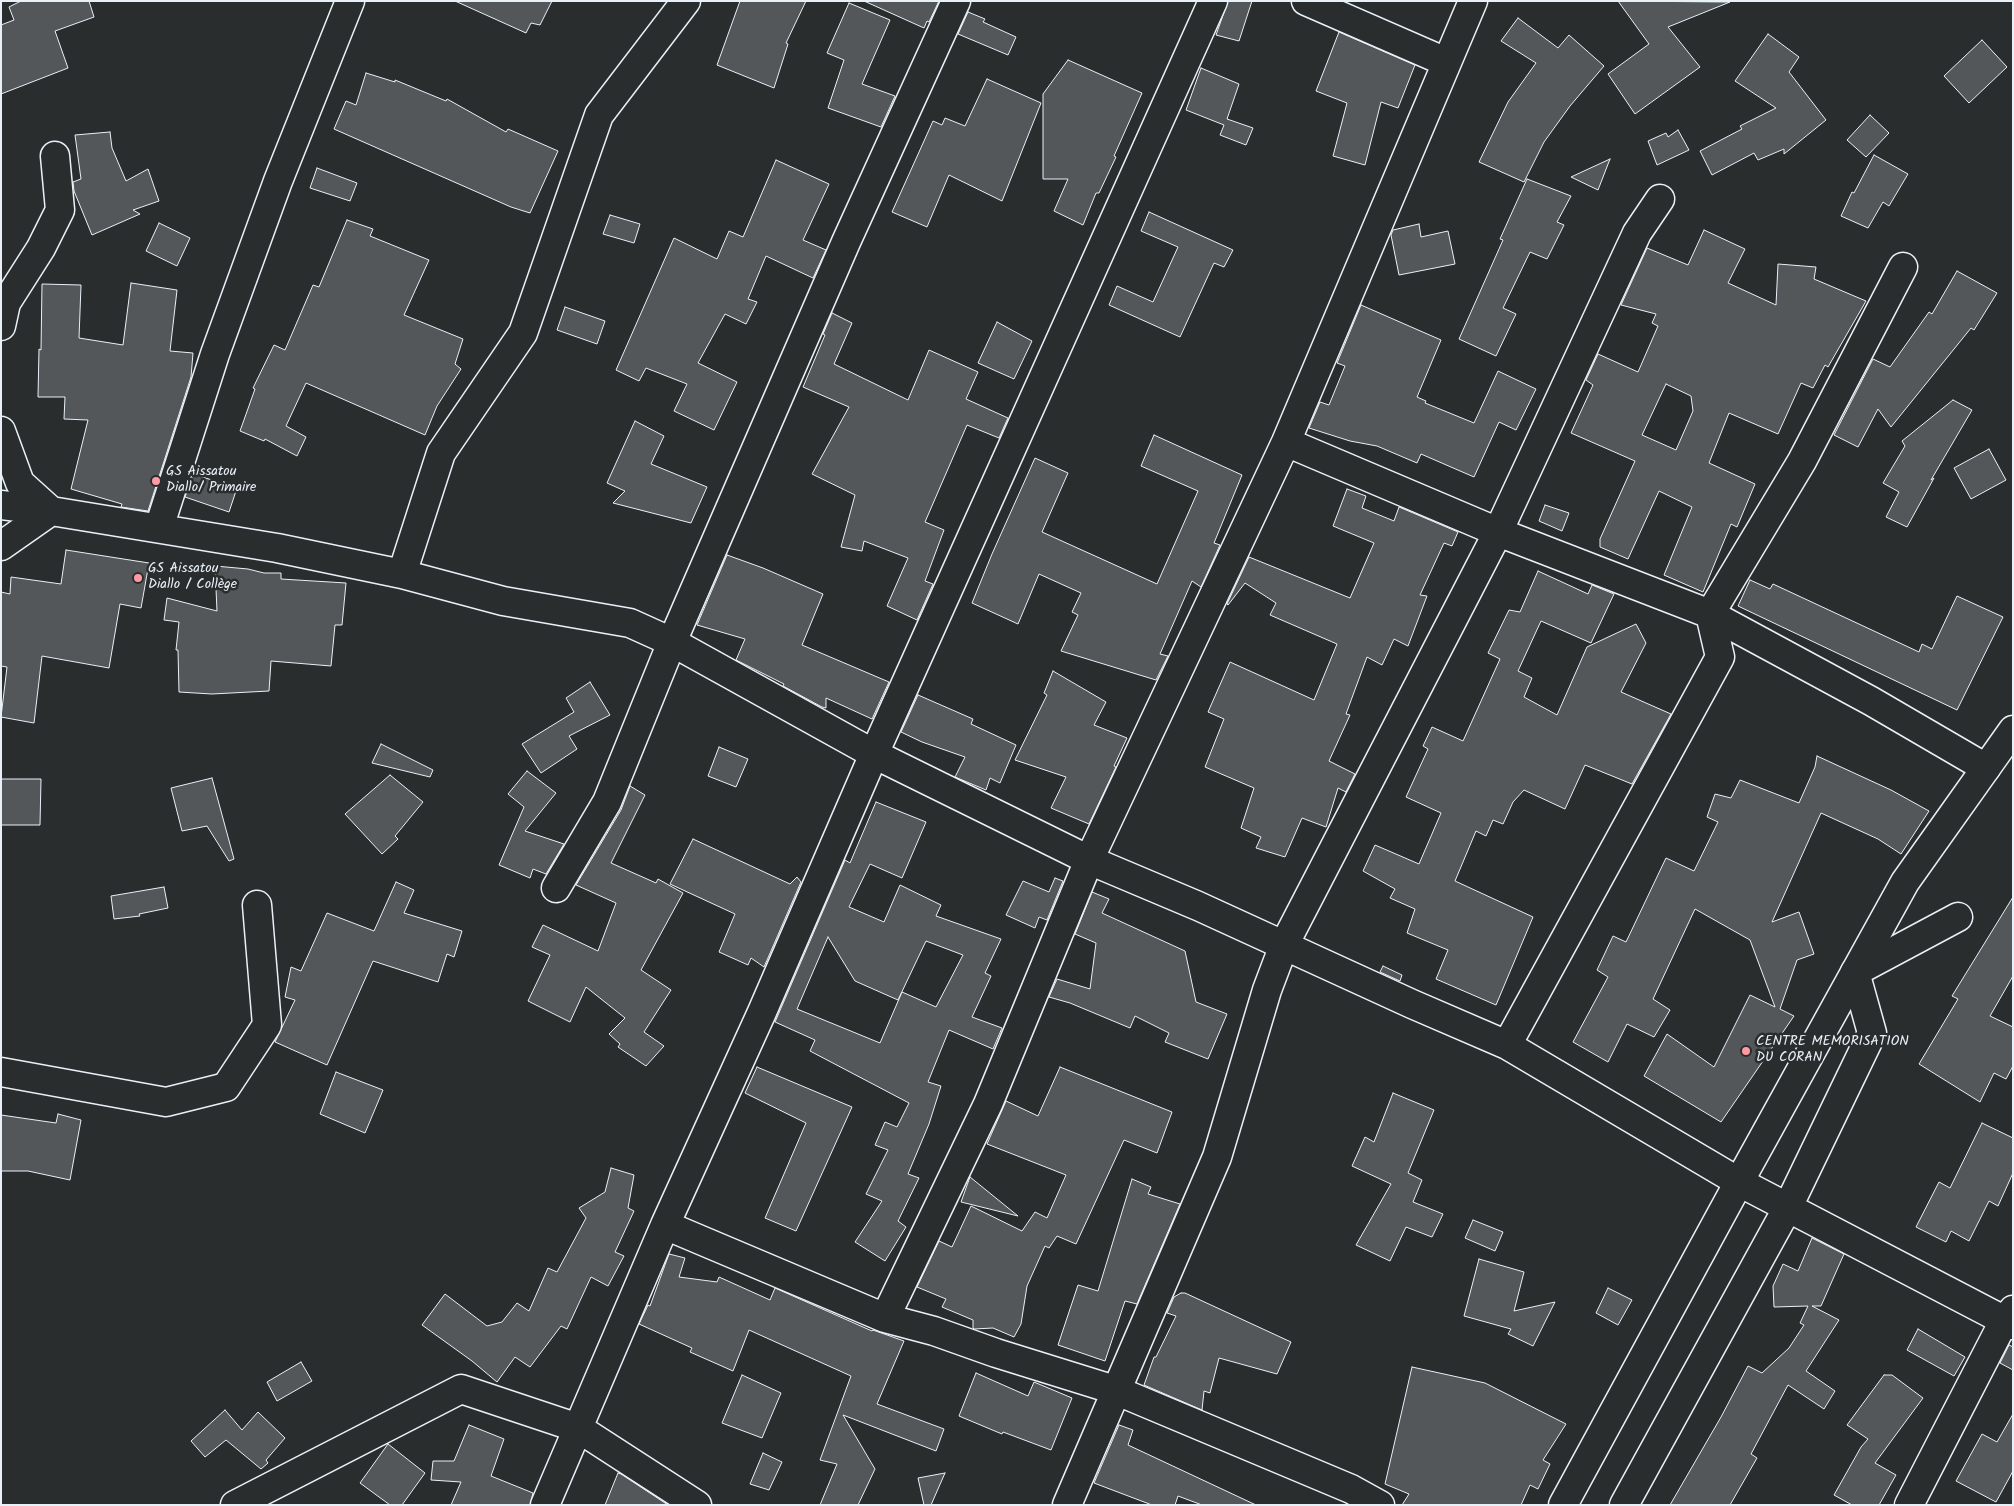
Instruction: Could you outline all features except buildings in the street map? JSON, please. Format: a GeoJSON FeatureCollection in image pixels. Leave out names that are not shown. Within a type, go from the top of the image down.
{"type":"FeatureCollection","features":[{"type":"Feature","properties":{"kind":"main road"},"geometry":{"type":"LineString","coordinates":[[159,528],[218,344],[278,181],[350,1]]}},
{"type":"Feature","properties":{"kind":"main road"},"geometry":{"type":"LineString","coordinates":[[402,574],[441,453],[523,333],[599,115],[686,1]]}},
{"type":"Feature","properties":{"kind":"main road"},"geometry":{"type":"LineString","coordinates":[[556,888],[607,802],[672,642],[846,242],[956,1]]}},
{"type":"Feature","properties":{"kind":"main road"},"geometry":{"type":"LineString","coordinates":[[545,1505],[664,1225],[762,1012],[874,754],[1213,1]]}},
{"type":"Feature","properties":{"kind":"main road"},"geometry":{"type":"LineString","coordinates":[[1306,1],[1446,62]]}},
{"type":"Feature","properties":{"kind":"main road"},"geometry":{"type":"LineString","coordinates":[[885,1318],[988,1104],[1089,860],[1286,442],[1473,1]]}},
{"type":"Feature","properties":{"kind":"main road"},"geometry":{"type":"LineString","coordinates":[[1,326],[6,303],[41,248],[60,210],[55,156]]}},
{"type":"Feature","properties":{"kind":"main road"},"geometry":{"type":"LineString","coordinates":[[1067,1505],[1217,1157],[1267,990],[1284,945],[1498,532],[1637,234],[1660,199]]}},
{"type":"Feature","properties":{"kind":"main road"},"geometry":{"type":"LineString","coordinates":[[1507,1045],[1720,657],[1710,614],[1802,461],[1903,267]]}},
{"type":"Feature","properties":{"kind":"main road"},"geometry":{"type":"LineString","coordinates":[[1,431],[20,482],[51,511]]}},
{"type":"Feature","properties":{"kind":"main road"},"geometry":{"type":"LineString","coordinates":[[1286,442],[1498,532],[1710,614],[1871,701],[2003,751],[1905,882],[1738,1182],[1563,1505]]}},
{"type":"Feature","properties":{"kind":"main road"},"geometry":{"type":"LineString","coordinates":[[1,505],[51,511],[276,548],[402,574],[503,600],[630,623],[672,642],[874,754],[1089,860],[1198,906],[1412,1004],[1507,1045],[1738,1182],[2010,1319],[1909,1505]]}},
{"type":"Feature","properties":{"kind":"main road"},"geometry":{"type":"LineString","coordinates":[[1,546],[51,511]]}},
{"type":"Feature","properties":{"kind":"main road"},"geometry":{"type":"LineString","coordinates":[[1,1072],[166,1102],[226,1087],[267,1025],[257,905]]}},
{"type":"Feature","properties":{"kind":"main road"},"geometry":{"type":"LineString","coordinates":[[1855,972],[1958,917]]}},
{"type":"Feature","properties":{"kind":"main road"},"geometry":{"type":"LineString","coordinates":[[1624,1505],[1788,1208],[1872,1033],[1855,972]]}},
{"type":"Feature","properties":{"kind":"main road"},"geometry":{"type":"LineString","coordinates":[[664,1225],[885,1318],[934,1330],[996,1353],[1115,1390],[1347,1497],[1380,1505]]}},
{"type":"Feature","properties":{"kind":"main road"},"geometry":{"type":"LineString","coordinates":[[235,1505],[461,1389],[578,1428],[697,1505]]}},
{"type":"Feature","properties":{"kind":"place","name":"GS Aissatou Diallo/ Primaire"},"geometry":{"type":"Point","coordinates":[156,481]}},
{"type":"Feature","properties":{"kind":"place","name":"GS Aissatou Diallo / Collège"},"geometry":{"type":"Point","coordinates":[138,578]}},
{"type":"Feature","properties":{"kind":"place","name":"CENTRE MEMORISATION DU CORAN"},"geometry":{"type":"Point","coordinates":[1746,1051]}}]}
